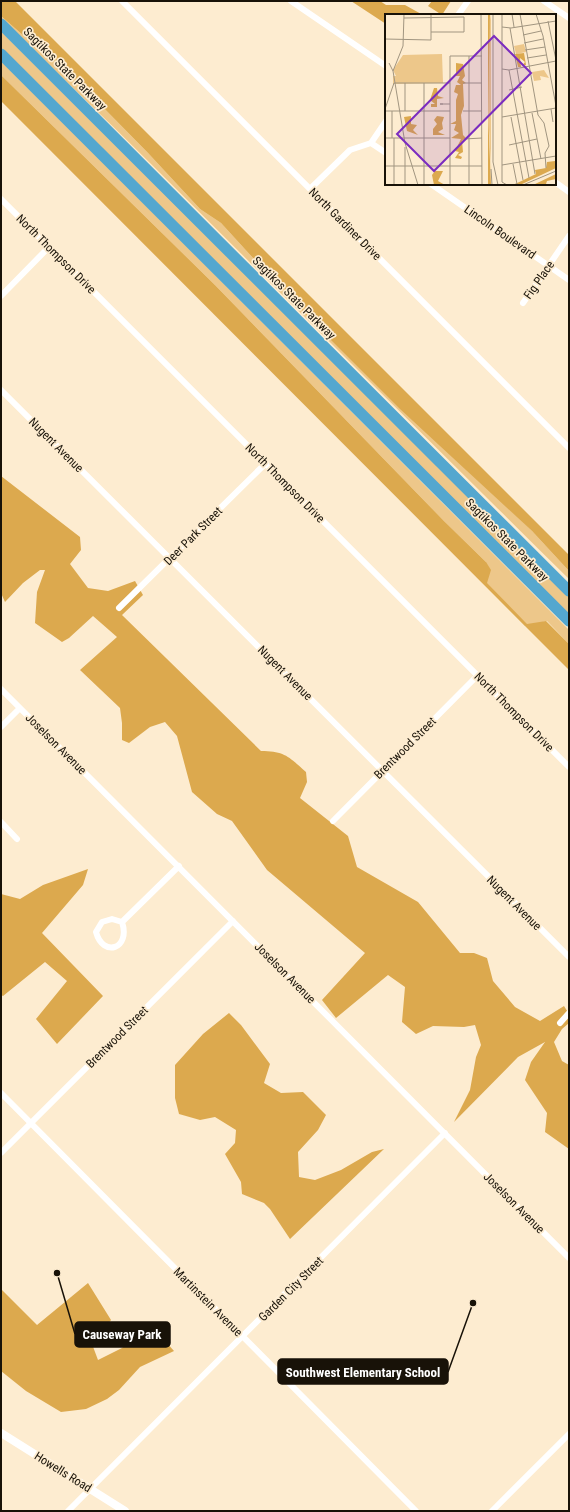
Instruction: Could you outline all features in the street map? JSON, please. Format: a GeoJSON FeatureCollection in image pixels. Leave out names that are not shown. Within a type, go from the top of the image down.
{"type":"FeatureCollection","features":[{"type":"Feature","properties":{"kind":"highway","name":"Sagtikos State Parkway"},"geometry":{"type":"LineString","coordinates":[[1,24],[569,591]]}},
{"type":"Feature","properties":{"kind":"highway","name":"Sagtikos State Parkway"},"geometry":{"type":"LineString","coordinates":[[1,54],[569,621]]}},
{"type":"Feature","properties":{"kind":"street","name":"North Gardiner Drive"},"geometry":{"type":"LineString","coordinates":[[122,1],[569,448]]}},
{"type":"Feature","properties":{"kind":"street"},"geometry":{"type":"LineString","coordinates":[[290,1],[385,65]]}},
{"type":"Feature","properties":{"kind":"street"},"geometry":{"type":"LineString","coordinates":[[459,14],[468,1]]}},
{"type":"Feature","properties":{"kind":"street"},"geometry":{"type":"LineString","coordinates":[[544,1],[569,18]]}},
{"type":"Feature","properties":{"kind":"street"},"geometry":{"type":"LineString","coordinates":[[310,189],[350,150],[371,143],[385,122]]}},
{"type":"Feature","properties":{"kind":"street"},"geometry":{"type":"LineString","coordinates":[[371,143],[385,152]]}},
{"type":"Feature","properties":{"kind":"street"},"geometry":{"type":"LineString","coordinates":[[556,183],[569,192]]}},
{"type":"Feature","properties":{"kind":"street","name":"Lincoln Boulevard"},"geometry":{"type":"LineString","coordinates":[[432,185],[569,280]]}},
{"type":"Feature","properties":{"kind":"street","name":"North Thompson Drive"},"geometry":{"type":"LineString","coordinates":[[1,199],[569,766]]}},
{"type":"Feature","properties":{"kind":"street","name":"Fig Place"},"geometry":{"type":"LineString","coordinates":[[523,303],[569,236]]}},
{"type":"Feature","properties":{"kind":"street"},"geometry":{"type":"LineString","coordinates":[[1,296],[49,247]]}},
{"type":"Feature","properties":{"kind":"street","name":"Nugent Avenue"},"geometry":{"type":"LineString","coordinates":[[1,390],[569,957]]}},
{"type":"Feature","properties":{"kind":"street","name":"Deer Park Street"},"geometry":{"type":"LineString","coordinates":[[120,608],[266,463]]}},
{"type":"Feature","properties":{"kind":"street","name":"Brentwood Street"},"geometry":{"type":"LineString","coordinates":[[332,820],[478,675]]}},
{"type":"Feature","properties":{"kind":"street","name":"Joselson Avenue"},"geometry":{"type":"LineString","coordinates":[[1,689],[569,1258]]}},
{"type":"Feature","properties":{"kind":"street"},"geometry":{"type":"LineString","coordinates":[[1,727],[20,708]]}},
{"type":"Feature","properties":{"kind":"street"},"geometry":{"type":"LineString","coordinates":[[1,822],[17,839]]}},
{"type":"Feature","properties":{"kind":"street"},"geometry":{"type":"LineString","coordinates":[[122,922],[179,866]]}},
{"type":"Feature","properties":{"kind":"street"},"geometry":{"type":"LineString","coordinates":[[112,919],[122,922],[124,937],[118,946],[105,946],[100,943],[96,932],[102,922],[112,919]]}},
{"type":"Feature","properties":{"kind":"street","name":"Brentwood Street"},"geometry":{"type":"LineString","coordinates":[[1,1153],[233,921]]}},
{"type":"Feature","properties":{"kind":"street"},"geometry":{"type":"LineString","coordinates":[[560,1023],[569,1013]]}},
{"type":"Feature","properties":{"kind":"street","name":"Martinstein Avenue"},"geometry":{"type":"LineString","coordinates":[[1,1094],[416,1511]]}},
{"type":"Feature","properties":{"kind":"street","name":"Garden City Street"},"geometry":{"type":"LineString","coordinates":[[68,1511],[445,1133]]}},
{"type":"Feature","properties":{"kind":"street","name":"Howells Road"},"geometry":{"type":"LineString","coordinates":[[1,1433],[125,1511]]}},
{"type":"Feature","properties":{"kind":"street"},"geometry":{"type":"LineString","coordinates":[[492,1511],[569,1434]]}},
{"type":"Feature","properties":{"kind":"shaded area"},"geometry":{"type":"Polygon","coordinates":[[[1,1],[15,1],[569,555],[569,571],[532,531],[400,409],[296,305],[221,223],[200,209],[89,93],[1,16],[1,1]]]}},
{"type":"Feature","properties":{"kind":"shaded area"},"geometry":{"type":"Polygon","coordinates":[[[351,1],[380,1],[386,5],[405,5],[421,14],[385,14],[385,23],[351,1]]]}},
{"type":"Feature","properties":{"kind":"shaded area"},"geometry":{"type":"Polygon","coordinates":[[[432,1],[451,1],[443,14],[428,6],[432,1]]]}},
{"type":"Feature","properties":{"kind":"shaded area"},"geometry":{"type":"Polygon","coordinates":[[[1,16],[89,93],[200,209],[221,223],[296,305],[532,531],[569,571],[569,579],[132,145],[1,18],[1,16]]]}},
{"type":"Feature","properties":{"kind":"shaded area"},"geometry":{"type":"Polygon","coordinates":[[[1,31],[569,596],[569,616],[1,48],[1,31]]]}},
{"type":"Feature","properties":{"kind":"shaded area"},"geometry":{"type":"Polygon","coordinates":[[[1,60],[569,630],[569,644],[547,621],[525,626],[485,585],[486,562],[444,521],[215,285],[1,75],[1,60]]]}},
{"type":"Feature","properties":{"kind":"shaded area"},"geometry":{"type":"Polygon","coordinates":[[[1,75],[215,285],[444,521],[486,562],[491,570],[487,583],[525,622],[527,624],[546,621],[569,644],[569,670],[1,101],[1,75]]]}},
{"type":"Feature","properties":{"kind":"shaded area"},"geometry":{"type":"Polygon","coordinates":[[[1,476],[80,537],[81,550],[70,564],[88,588],[108,591],[135,581],[143,595],[122,615],[261,751],[276,752],[286,756],[306,772],[307,782],[300,798],[348,836],[357,867],[418,902],[460,953],[474,953],[487,958],[493,981],[515,1007],[540,1021],[564,1006],[569,1014],[569,1023],[562,1029],[554,1042],[562,1061],[569,1065],[569,1149],[545,1132],[547,1113],[525,1080],[531,1062],[545,1042],[518,1057],[454,1122],[470,1090],[476,1057],[481,1045],[475,1025],[464,1027],[433,1026],[416,1034],[402,1022],[405,987],[388,975],[336,1018],[322,1000],[365,953],[267,870],[232,821],[217,814],[192,792],[177,736],[165,722],[150,727],[129,743],[122,740],[120,708],[80,670],[117,637],[93,616],[69,638],[62,642],[35,623],[37,592],[45,570],[40,570],[23,583],[5,602],[1,593],[1,476]]]}},
{"type":"Feature","properties":{"kind":"shaded area"},"geometry":{"type":"Polygon","coordinates":[[[88,869],[83,885],[42,933],[103,996],[57,1044],[36,1019],[67,981],[45,962],[3,996],[1,995],[1,894],[20,899],[43,885],[88,869]]]}},
{"type":"Feature","properties":{"kind":"shaded area"},"geometry":{"type":"Polygon","coordinates":[[[229,1013],[241,1025],[270,1064],[264,1083],[281,1093],[303,1092],[326,1115],[318,1130],[298,1152],[299,1177],[315,1180],[341,1170],[372,1152],[384,1149],[290,1239],[270,1209],[264,1203],[242,1194],[241,1182],[225,1154],[235,1143],[236,1130],[215,1117],[200,1120],[179,1114],[175,1098],[175,1065],[203,1034],[229,1013]]]}},
{"type":"Feature","properties":{"kind":"shaded area"},"geometry":{"type":"Polygon","coordinates":[[[88,1283],[111,1320],[92,1344],[98,1360],[122,1348],[142,1333],[166,1342],[174,1351],[140,1367],[119,1390],[107,1399],[86,1409],[61,1412],[26,1391],[1,1371],[1,1289],[37,1325],[88,1283]]]}},
{"type":"Feature","properties":{"kind":"place","name":"Causeway Park"},"geometry":{"type":"Point","coordinates":[57,1273]}},
{"type":"Feature","properties":{"kind":"place","name":"Southwest Elementary School"},"geometry":{"type":"Point","coordinates":[473,1303]}}]}
